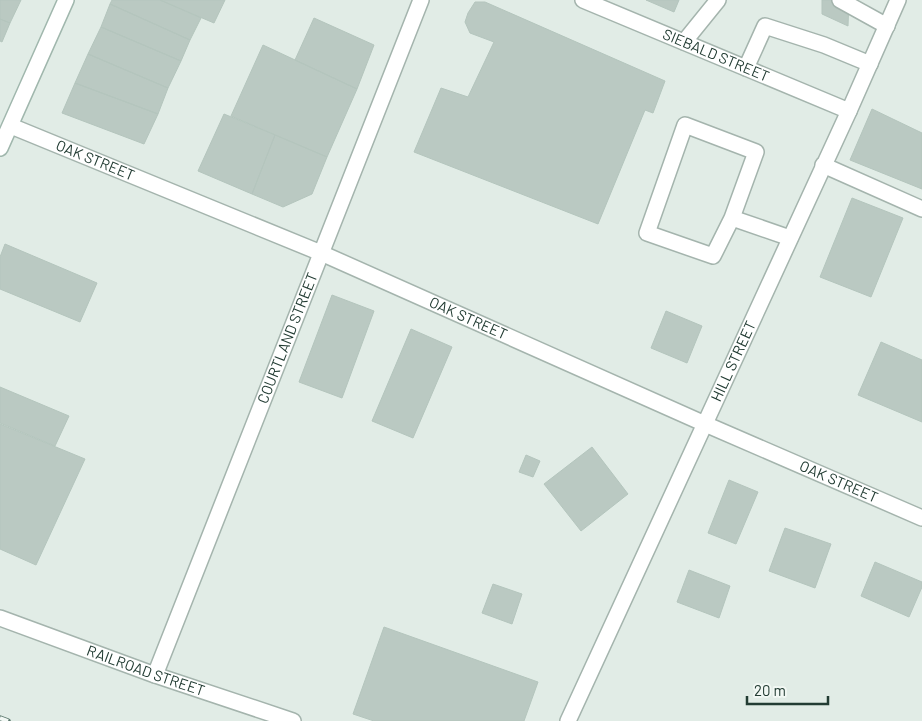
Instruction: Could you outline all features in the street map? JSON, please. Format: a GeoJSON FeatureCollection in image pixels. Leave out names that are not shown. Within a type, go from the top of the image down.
{"type":"FeatureCollection","features":[{"type":"Feature","properties":{"kind":"street"},"geometry":{"type":"LineString","coordinates":[[0,148],[66,0]]}},
{"type":"Feature","properties":{"kind":"street","name":"COURTLAND STREET"},"geometry":{"type":"LineString","coordinates":[[155,675],[421,0]]}},
{"type":"Feature","properties":{"kind":"street","name":"SIEBALD STREET"},"geometry":{"type":"LineString","coordinates":[[583,0],[849,111]]}},
{"type":"Feature","properties":{"kind":"street"},"geometry":{"type":"LineString","coordinates":[[684,42],[718,0]]}},
{"type":"Feature","properties":{"kind":"street"},"geometry":{"type":"LineString","coordinates":[[840,0],[887,26]]}},
{"type":"Feature","properties":{"kind":"street","name":"HILL STREET"},"geometry":{"type":"LineString","coordinates":[[568,721],[849,111],[898,0]]}},
{"type":"Feature","properties":{"kind":"street"},"geometry":{"type":"LineString","coordinates":[[746,68],[765,26],[824,44],[870,64]]}},
{"type":"Feature","properties":{"kind":"street"},"geometry":{"type":"LineString","coordinates":[[685,124],[756,152],[732,218],[713,256],[647,233],[685,124]]}},
{"type":"Feature","properties":{"kind":"street","name":"OAK STREET"},"geometry":{"type":"LineString","coordinates":[[11,126],[321,253],[705,424],[922,518]]}},
{"type":"Feature","properties":{"kind":"street"},"geometry":{"type":"LineString","coordinates":[[823,164],[922,209]]}},
{"type":"Feature","properties":{"kind":"street"},"geometry":{"type":"LineString","coordinates":[[732,218],[790,238]]}},
{"type":"Feature","properties":{"kind":"street","name":"RAILROAD STREET"},"geometry":{"type":"LineString","coordinates":[[0,618],[155,675],[293,721]]}},
{"type":"Feature","properties":{"kind":"building"},"geometry":{"type":"Polygon","coordinates":[[[0,0],[21,0],[10,23],[0,19],[0,0]]]}},
{"type":"Feature","properties":{"kind":"building"},"geometry":{"type":"Polygon","coordinates":[[[112,0],[160,0],[201,18],[190,40],[110,4],[112,0]]]}},
{"type":"Feature","properties":{"kind":"building"},"geometry":{"type":"Polygon","coordinates":[[[160,0],[225,0],[214,23],[160,0]]]}},
{"type":"Feature","properties":{"kind":"building"},"geometry":{"type":"Polygon","coordinates":[[[646,0],[679,0],[674,12],[646,0]]]}},
{"type":"Feature","properties":{"kind":"building"},"geometry":{"type":"Polygon","coordinates":[[[822,0],[849,0],[848,26],[822,14],[822,0]]]}},
{"type":"Feature","properties":{"kind":"building"},"geometry":{"type":"Polygon","coordinates":[[[475,2],[485,2],[665,81],[653,113],[645,110],[598,224],[414,152],[441,88],[468,97],[494,42],[470,33],[465,22],[475,2]]]}},
{"type":"Feature","properties":{"kind":"building"},"geometry":{"type":"Polygon","coordinates":[[[110,4],[190,40],[181,61],[101,27],[110,4]]]}},
{"type":"Feature","properties":{"kind":"building"},"geometry":{"type":"Polygon","coordinates":[[[314,18],[374,45],[357,89],[295,60],[314,18]]]}},
{"type":"Feature","properties":{"kind":"building"},"geometry":{"type":"Polygon","coordinates":[[[0,19],[10,23],[2,42],[0,41],[0,19]]]}},
{"type":"Feature","properties":{"kind":"building"},"geometry":{"type":"Polygon","coordinates":[[[101,27],[181,61],[168,88],[88,54],[101,27]]]}},
{"type":"Feature","properties":{"kind":"building"},"geometry":{"type":"Polygon","coordinates":[[[263,45],[357,89],[327,157],[231,116],[263,45]]]}},
{"type":"Feature","properties":{"kind":"building"},"geometry":{"type":"Polygon","coordinates":[[[88,54],[168,88],[158,114],[75,83],[88,54]]]}},
{"type":"Feature","properties":{"kind":"building"},"geometry":{"type":"Polygon","coordinates":[[[75,83],[158,114],[144,144],[62,113],[75,83]]]}},
{"type":"Feature","properties":{"kind":"building"},"geometry":{"type":"Polygon","coordinates":[[[872,109],[922,133],[922,189],[850,160],[872,109]]]}},
{"type":"Feature","properties":{"kind":"building"},"geometry":{"type":"Polygon","coordinates":[[[224,114],[275,135],[252,194],[198,171],[224,114]]]}},
{"type":"Feature","properties":{"kind":"building"},"geometry":{"type":"Polygon","coordinates":[[[275,135],[327,157],[312,194],[283,207],[252,194],[275,135]]]}},
{"type":"Feature","properties":{"kind":"building"},"geometry":{"type":"Polygon","coordinates":[[[852,198],[903,218],[871,297],[820,277],[852,198]]]}},
{"type":"Feature","properties":{"kind":"building"},"geometry":{"type":"Polygon","coordinates":[[[5,244],[97,283],[80,322],[0,289],[0,257],[5,244]]]}},
{"type":"Feature","properties":{"kind":"building"},"geometry":{"type":"Polygon","coordinates":[[[332,295],[374,311],[342,398],[299,382],[332,295]]]}},
{"type":"Feature","properties":{"kind":"building"},"geometry":{"type":"Polygon","coordinates":[[[666,311],[702,326],[687,363],[651,348],[666,311]]]}},
{"type":"Feature","properties":{"kind":"building"},"geometry":{"type":"Polygon","coordinates":[[[411,329],[452,347],[413,438],[372,421],[411,329]]]}},
{"type":"Feature","properties":{"kind":"building"},"geometry":{"type":"Polygon","coordinates":[[[881,342],[922,360],[922,422],[858,395],[881,342]]]}},
{"type":"Feature","properties":{"kind":"building"},"geometry":{"type":"Polygon","coordinates":[[[0,387],[69,416],[55,446],[0,423],[0,387]]]}},
{"type":"Feature","properties":{"kind":"building"},"geometry":{"type":"Polygon","coordinates":[[[0,424],[85,459],[36,565],[0,549],[0,424]]]}},
{"type":"Feature","properties":{"kind":"building"},"geometry":{"type":"Polygon","coordinates":[[[592,447],[628,494],[581,531],[544,484],[592,447]]]}},
{"type":"Feature","properties":{"kind":"building"},"geometry":{"type":"Polygon","coordinates":[[[526,455],[540,461],[533,477],[519,472],[526,455]]]}},
{"type":"Feature","properties":{"kind":"building"},"geometry":{"type":"Polygon","coordinates":[[[729,480],[758,492],[736,544],[708,533],[729,480]]]}},
{"type":"Feature","properties":{"kind":"building"},"geometry":{"type":"Polygon","coordinates":[[[785,528],[831,544],[815,588],[769,571],[785,528]]]}},
{"type":"Feature","properties":{"kind":"building"},"geometry":{"type":"Polygon","coordinates":[[[875,562],[922,582],[922,587],[909,617],[861,596],[875,562]]]}},
{"type":"Feature","properties":{"kind":"building"},"geometry":{"type":"Polygon","coordinates":[[[689,570],[730,586],[719,618],[677,602],[689,570]]]}},
{"type":"Feature","properties":{"kind":"building"},"geometry":{"type":"Polygon","coordinates":[[[493,584],[522,594],[512,624],[482,613],[493,584]]]}},
{"type":"Feature","properties":{"kind":"building"},"geometry":{"type":"Polygon","coordinates":[[[384,627],[538,682],[524,721],[374,721],[353,714],[384,627]]]}},
{"type":"Feature","properties":{"kind":"railway"},"geometry":{"type":"LineString","coordinates":[[0,718],[8,721]]}}]}
